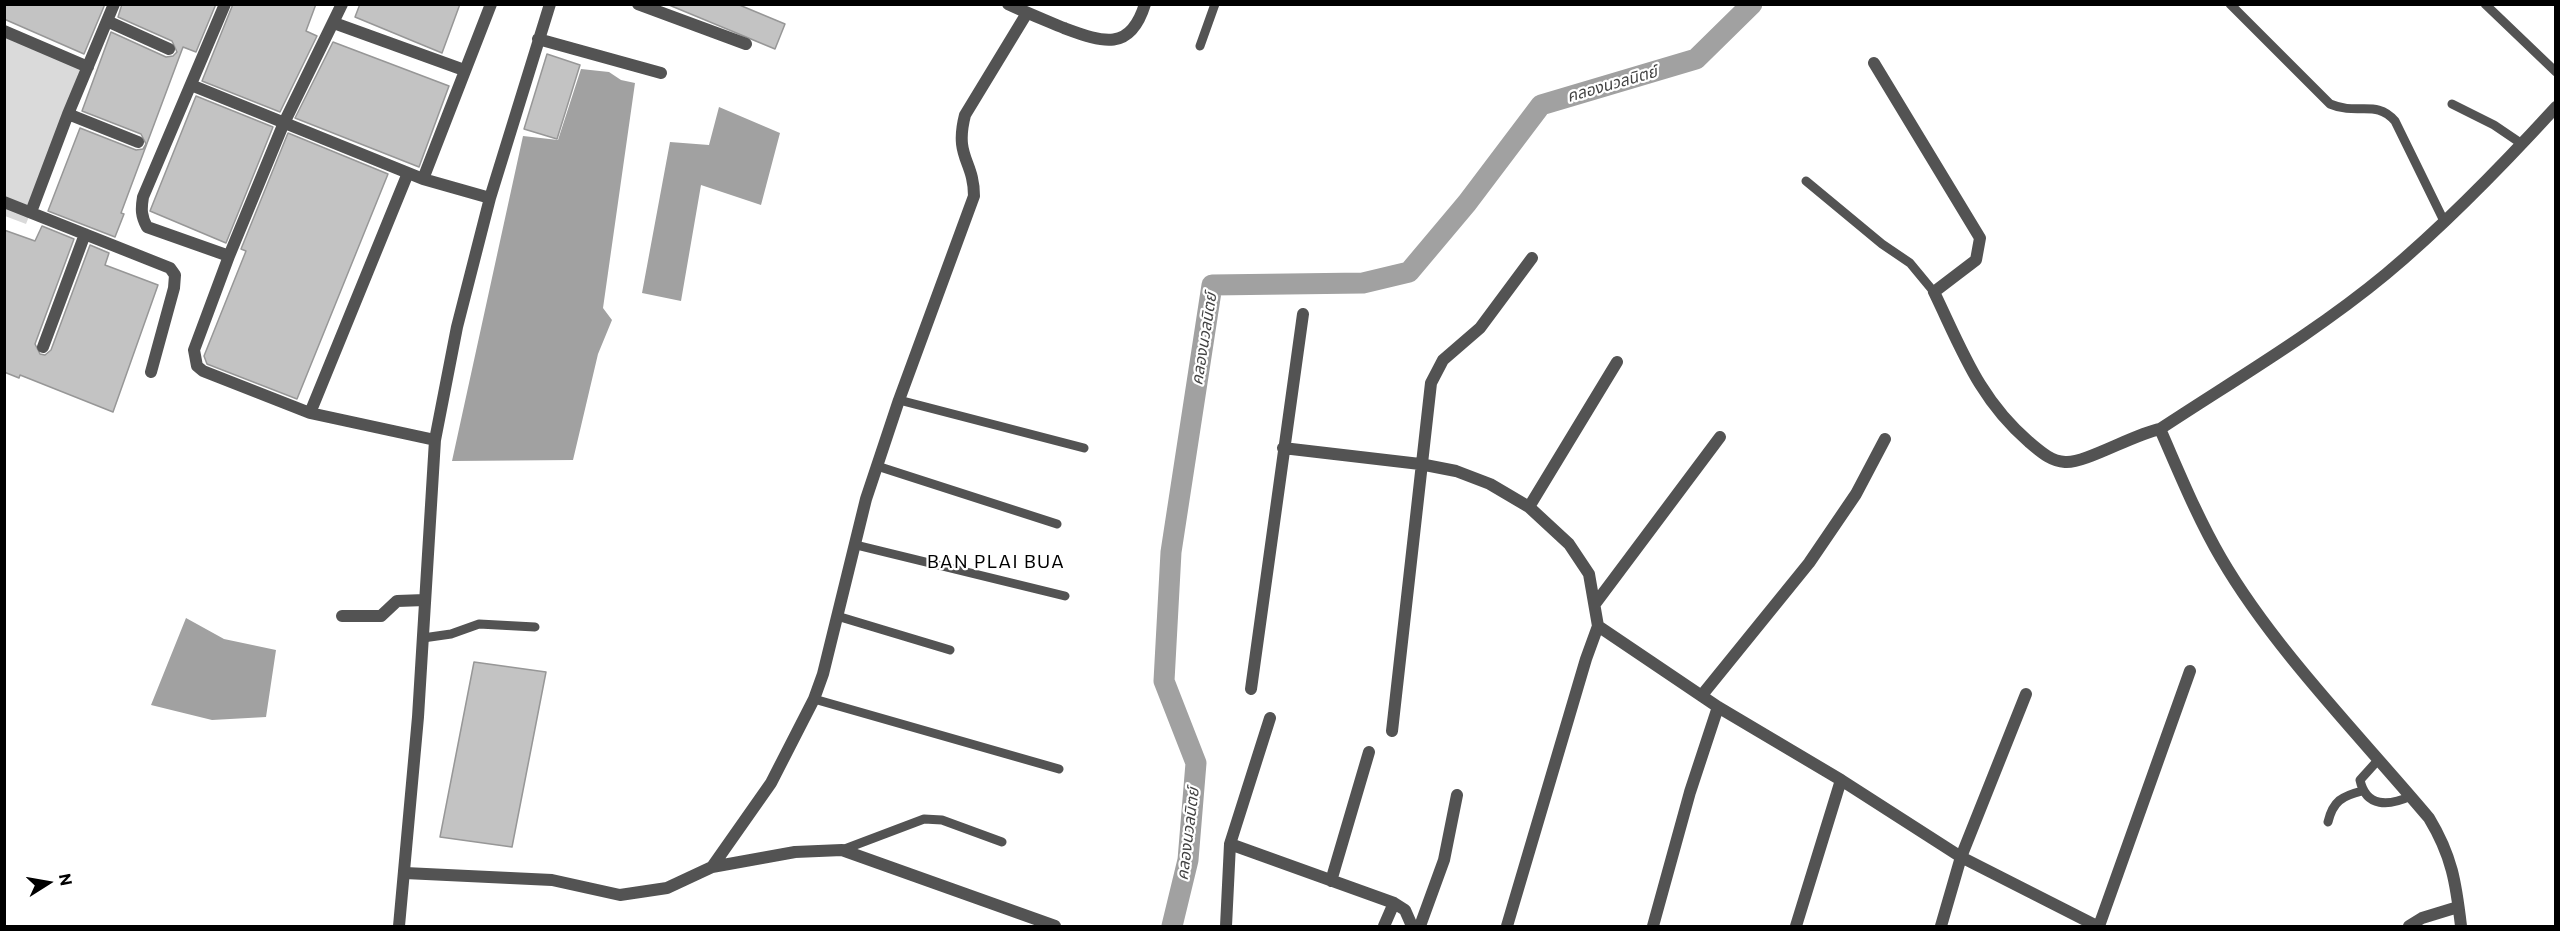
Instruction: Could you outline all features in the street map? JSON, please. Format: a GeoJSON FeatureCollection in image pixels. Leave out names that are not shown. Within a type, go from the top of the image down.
{"type":"FeatureCollection","features":[{"type":"Feature","properties":{"kind":"street"},"geometry":{"type":"LineString","coordinates":[[31,212],[68,114],[114,4]]}},
{"type":"Feature","properties":{"kind":"street"},"geometry":{"type":"LineString","coordinates":[[225,4],[143,197],[142,217],[147,227],[229,255]]}},
{"type":"Feature","properties":{"kind":"street"},"geometry":{"type":"LineString","coordinates":[[342,4],[283,125],[229,255],[194,350],[197,366],[204,371],[310,413],[435,440]]}},
{"type":"Feature","properties":{"kind":"street"},"geometry":{"type":"LineString","coordinates":[[423,179],[491,4]]}},
{"type":"Feature","properties":{"kind":"street"},"geometry":{"type":"LineString","coordinates":[[399,927],[423,638],[435,440],[457,327],[490,198],[550,4]]}},
{"type":"Feature","properties":{"kind":"street"},"geometry":{"type":"LineString","coordinates":[[638,4],[746,44]]}},
{"type":"Feature","properties":{"kind":"street"},"geometry":{"type":"LineString","coordinates":[[1008,4],[1098,41],[1116,40],[1134,29],[1145,4]]}},
{"type":"Feature","properties":{"kind":"street"},"geometry":{"type":"LineString","coordinates":[[712,867],[771,783],[814,699],[877,465],[974,196],[974,182],[960,147],[965,115],[1027,13]]}},
{"type":"Feature","properties":{"kind":"street"},"geometry":{"type":"LineString","coordinates":[[107,21],[169,50]]}},
{"type":"Feature","properties":{"kind":"street"},"geometry":{"type":"LineString","coordinates":[[334,23],[464,70]]}},
{"type":"Feature","properties":{"kind":"street"},"geometry":{"type":"LineString","coordinates":[[4,32],[88,67]]}},
{"type":"Feature","properties":{"kind":"street"},"geometry":{"type":"LineString","coordinates":[[538,39],[661,73]]}},
{"type":"Feature","properties":{"kind":"street"},"geometry":{"type":"LineString","coordinates":[[1874,63],[1980,238],[1976,260],[1934,292],[1983,391],[1994,408],[2007,423],[2044,454],[2066,463],[2081,460],[2142,433],[2160,429],[2331,316],[2386,273],[2444,221],[2556,107]]}},
{"type":"Feature","properties":{"kind":"street"},"geometry":{"type":"LineString","coordinates":[[191,85],[283,125],[423,179],[490,198]]}},
{"type":"Feature","properties":{"kind":"street"},"geometry":{"type":"LineString","coordinates":[[68,114],[138,142]]}},
{"type":"Feature","properties":{"kind":"street"},"geometry":{"type":"LineString","coordinates":[[310,413],[408,173]]}},
{"type":"Feature","properties":{"kind":"street"},"geometry":{"type":"LineString","coordinates":[[4,202],[170,268],[175,275],[174,288],[151,372]]}},
{"type":"Feature","properties":{"kind":"street"},"geometry":{"type":"LineString","coordinates":[[43,347],[85,234]]}},
{"type":"Feature","properties":{"kind":"street"},"geometry":{"type":"LineString","coordinates":[[1392,731],[1420,464],[1431,382],[1443,360],[1480,328],[1532,258]]}},
{"type":"Feature","properties":{"kind":"street"},"geometry":{"type":"LineString","coordinates":[[1251,689],[1303,314]]}},
{"type":"Feature","properties":{"kind":"street"},"geometry":{"type":"LineString","coordinates":[[1529,507],[1617,362]]}},
{"type":"Feature","properties":{"kind":"street"},"geometry":{"type":"LineString","coordinates":[[2160,429],[2215,547],[2244,594],[2283,647],[2429,818],[2448,853],[2455,873],[2461,927]]}},
{"type":"Feature","properties":{"kind":"street"},"geometry":{"type":"LineString","coordinates":[[1595,604],[1720,437]]}},
{"type":"Feature","properties":{"kind":"street"},"geometry":{"type":"LineString","coordinates":[[1702,695],[1809,563],[1856,494],[1885,439]]}},
{"type":"Feature","properties":{"kind":"street"},"geometry":{"type":"LineString","coordinates":[[1283,448],[1420,464],[1456,471],[1490,484],[1529,507],[1569,544],[1589,574],[1598,626],[1586,659],[1507,927]]}},
{"type":"Feature","properties":{"kind":"street"},"geometry":{"type":"LineString","coordinates":[[342,616],[381,616],[397,601],[425,600]]}},
{"type":"Feature","properties":{"kind":"street"},"geometry":{"type":"LineString","coordinates":[[1598,626],[1718,707],[1841,780],[1961,857],[2098,927],[2190,671]]}},
{"type":"Feature","properties":{"kind":"street"},"geometry":{"type":"LineString","coordinates":[[1941,927],[1961,857],[2026,694]]}},
{"type":"Feature","properties":{"kind":"street"},"geometry":{"type":"LineString","coordinates":[[1653,927],[1690,792],[1718,707]]}},
{"type":"Feature","properties":{"kind":"street"},"geometry":{"type":"LineString","coordinates":[[1226,927],[1230,844],[1270,718]]}},
{"type":"Feature","properties":{"kind":"street"},"geometry":{"type":"LineString","coordinates":[[1331,880],[1369,752]]}},
{"type":"Feature","properties":{"kind":"street"},"geometry":{"type":"LineString","coordinates":[[1796,927],[1841,780]]}},
{"type":"Feature","properties":{"kind":"street"},"geometry":{"type":"LineString","coordinates":[[1420,927],[1444,860],[1457,795]]}},
{"type":"Feature","properties":{"kind":"street"},"geometry":{"type":"LineString","coordinates":[[1230,844],[1394,903],[1405,910],[1412,927]]}},
{"type":"Feature","properties":{"kind":"street"},"geometry":{"type":"LineString","coordinates":[[405,873],[552,880],[590,891],[620,895],[667,888],[712,867],[795,852],[842,850],[1055,926]]}},
{"type":"Feature","properties":{"kind":"street"},"geometry":{"type":"LineString","coordinates":[[1384,927],[1394,903]]}},
{"type":"Feature","properties":{"kind":"street"},"geometry":{"type":"LineString","coordinates":[[2409,927],[2422,918],[2458,907]]}},
{"type":"Feature","properties":{"kind":"lane"},"geometry":{"type":"LineString","coordinates":[[1200,46],[1215,4]]}},
{"type":"Feature","properties":{"kind":"lane"},"geometry":{"type":"LineString","coordinates":[[2230,4],[2330,104],[2344,110],[2378,108],[2386,111],[2395,121],[2444,221]]}},
{"type":"Feature","properties":{"kind":"lane"},"geometry":{"type":"LineString","coordinates":[[2486,4],[2556,72]]}},
{"type":"Feature","properties":{"kind":"lane"},"geometry":{"type":"LineString","coordinates":[[2452,104],[2494,125],[2522,144]]}},
{"type":"Feature","properties":{"kind":"lane"},"geometry":{"type":"LineString","coordinates":[[1806,181],[1882,244],[1910,263],[1934,292]]}},
{"type":"Feature","properties":{"kind":"lane"},"geometry":{"type":"LineString","coordinates":[[899,400],[1084,448]]}},
{"type":"Feature","properties":{"kind":"lane"},"geometry":{"type":"LineString","coordinates":[[877,465],[1057,524]]}},
{"type":"Feature","properties":{"kind":"lane"},"geometry":{"type":"LineString","coordinates":[[856,545],[1065,596]]}},
{"type":"Feature","properties":{"kind":"lane"},"geometry":{"type":"LineString","coordinates":[[837,616],[950,650]]}},
{"type":"Feature","properties":{"kind":"lane"},"geometry":{"type":"LineString","coordinates":[[423,638],[451,634],[479,624],[535,627]]}},
{"type":"Feature","properties":{"kind":"lane"},"geometry":{"type":"LineString","coordinates":[[814,699],[1059,770]]}},
{"type":"Feature","properties":{"kind":"lane"},"geometry":{"type":"LineString","coordinates":[[2379,759],[2360,780],[2362,791],[2372,801],[2384,805],[2411,796]]}},
{"type":"Feature","properties":{"kind":"lane"},"geometry":{"type":"LineString","coordinates":[[2328,822],[2331,807],[2339,800],[2362,791]]}},
{"type":"Feature","properties":{"kind":"lane"},"geometry":{"type":"LineString","coordinates":[[842,850],[924,819],[942,820],[1002,842]]}},
{"type":"Feature","properties":{"kind":"shaded area"},"geometry":{"type":"Polygon","coordinates":[[[4,34],[88,67],[26,224],[5,216],[4,34]]]}},
{"type":"Feature","properties":{"kind":"shaded area"},"geometry":{"type":"Polygon","coordinates":[[[581,69],[609,72],[621,80],[635,83],[603,308],[612,320],[598,354],[573,460],[452,461],[523,136],[558,140],[581,69]]]}},
{"type":"Feature","properties":{"kind":"shaded area"},"geometry":{"type":"Polygon","coordinates":[[[719,107],[780,133],[761,205],[701,185],[681,301],[642,293],[670,142],[709,145],[719,107]]]}},
{"type":"Feature","properties":{"kind":"shaded area"},"geometry":{"type":"Polygon","coordinates":[[[186,618],[224,639],[276,650],[266,717],[212,720],[151,705],[186,618]]]}},
{"type":"Feature","properties":{"kind":"building"},"geometry":{"type":"Polygon","coordinates":[[[4,4],[105,4],[84,54],[4,19],[4,4]]]}},
{"type":"Feature","properties":{"kind":"building"},"geometry":{"type":"Polygon","coordinates":[[[122,4],[216,4],[196,52],[183,47],[121,213],[124,214],[115,237],[48,211],[80,128],[136,150],[143,149],[146,144],[141,134],[82,111],[111,32],[166,57],[173,56],[177,52],[172,41],[118,17],[122,4]]]}},
{"type":"Feature","properties":{"kind":"building"},"geometry":{"type":"Polygon","coordinates":[[[233,4],[316,4],[306,31],[317,36],[280,112],[202,81],[233,4]]]}},
{"type":"Feature","properties":{"kind":"building"},"geometry":{"type":"Polygon","coordinates":[[[360,4],[460,4],[442,53],[355,17],[360,4]]]}},
{"type":"Feature","properties":{"kind":"building"},"geometry":{"type":"Polygon","coordinates":[[[737,4],[785,24],[775,49],[669,5],[737,4]]]}},
{"type":"Feature","properties":{"kind":"building"},"geometry":{"type":"Polygon","coordinates":[[[333,42],[449,86],[419,167],[295,118],[333,42]]]}},
{"type":"Feature","properties":{"kind":"building"},"geometry":{"type":"Polygon","coordinates":[[[547,54],[580,65],[557,139],[524,129],[547,54]]]}},
{"type":"Feature","properties":{"kind":"building"},"geometry":{"type":"Polygon","coordinates":[[[196,96],[273,127],[226,243],[150,211],[196,96]]]}},
{"type":"Feature","properties":{"kind":"building"},"geometry":{"type":"Polygon","coordinates":[[[288,133],[388,174],[297,399],[207,364],[204,356],[246,251],[241,249],[288,133]]]}},
{"type":"Feature","properties":{"kind":"building"},"geometry":{"type":"Polygon","coordinates":[[[42,226],[74,239],[35,344],[40,354],[45,355],[51,350],[90,245],[109,253],[105,265],[158,285],[113,412],[20,375],[19,378],[4,372],[4,230],[35,241],[42,226]]]}},
{"type":"Feature","properties":{"kind":"building"},"geometry":{"type":"Polygon","coordinates":[[[474,662],[546,672],[512,847],[440,837],[474,662]]]}},
{"type":"Feature","properties":{"kind":"waterway","name":"คลองนวลนิตย์"},"geometry":{"type":"LineString","coordinates":[[1172,926],[1188,860],[1196,763],[1164,681],[1171,552],[1212,285],[1363,283],[1409,272],[1467,203],[1541,105],[1696,59],[1752,4]]}},
{"type":"Feature","properties":{"kind":"district","name":"BAN PLAI BUA"},"geometry":{"type":"Point","coordinates":[996,562]}}]}
